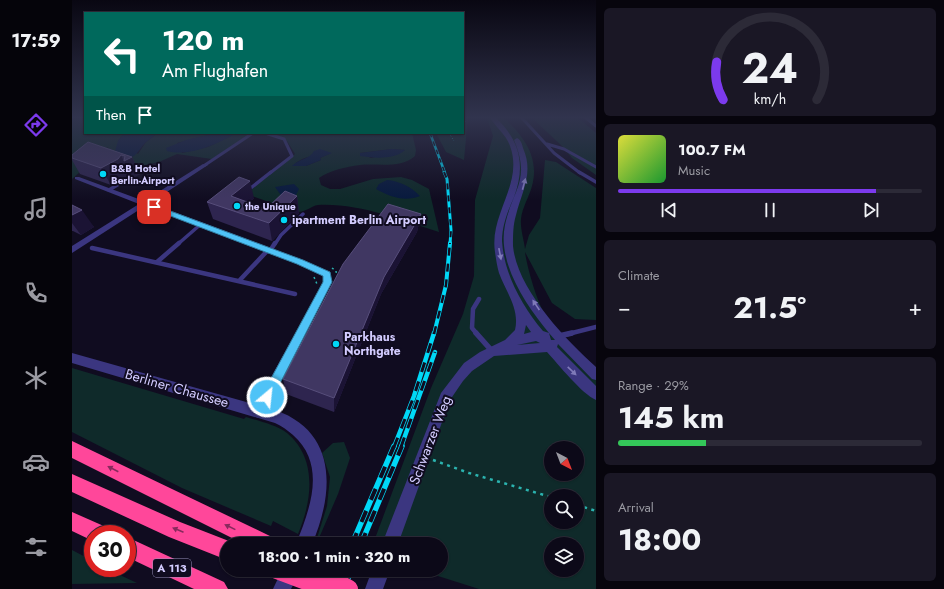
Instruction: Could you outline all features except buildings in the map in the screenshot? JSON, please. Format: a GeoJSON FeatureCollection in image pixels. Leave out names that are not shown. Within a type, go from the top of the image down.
{"type":"FeatureCollection","features":[{"type":"Feature","properties":{"kind":"highway"},"geometry":{"type":"LineString","coordinates":[[72,448],[251,537]]}},
{"type":"Feature","properties":{"kind":"highway"},"geometry":{"type":"LineString","coordinates":[[72,483],[176,530],[220,547]]}},
{"type":"Feature","properties":{"kind":"highway"},"geometry":{"type":"LineString","coordinates":[[72,521],[84,527]]}},
{"type":"Feature","properties":{"kind":"highway","name":"A 113"},"geometry":{"type":"LineString","coordinates":[[136,551],[217,589]]}},
{"type":"Feature","properties":{"kind":"highway"},"geometry":{"type":"LineString","coordinates":[[295,577],[327,589]]}},
{"type":"Feature","properties":{"kind":"highway"},"geometry":{"type":"LineString","coordinates":[[327,577],[349,589]]}},
{"type":"Feature","properties":{"kind":"street"},"geometry":{"type":"LineString","coordinates":[[513,144],[518,167],[517,177],[501,216],[498,238],[503,270],[519,304],[541,335],[550,347],[596,394]]}},
{"type":"Feature","properties":{"kind":"street"},"geometry":{"type":"LineString","coordinates":[[519,144],[526,169],[525,179],[511,216],[509,229],[511,255],[515,271],[524,288],[550,326],[596,375]]}},
{"type":"Feature","properties":{"kind":"street"},"geometry":{"type":"LineString","coordinates":[[72,250],[204,165]]}},
{"type":"Feature","properties":{"kind":"street"},"geometry":{"type":"LineString","coordinates":[[77,178],[269,250],[323,272],[328,278],[258,412]]}},
{"type":"Feature","properties":{"kind":"street"},"geometry":{"type":"LineString","coordinates":[[507,344],[519,335],[521,328],[519,304]]}},
{"type":"Feature","properties":{"kind":"street","name":"Schwarzer Weg"},"geometry":{"type":"LineString","coordinates":[[393,537],[445,397],[456,380],[469,367],[507,344],[541,335],[559,336]]}},
{"type":"Feature","properties":{"kind":"street"},"geometry":{"type":"LineString","coordinates":[[550,347],[559,336]]}},
{"type":"Feature","properties":{"kind":"street","name":"Schwarzer Weg"},"geometry":{"type":"LineString","coordinates":[[493,352],[550,347]]}},
{"type":"Feature","properties":{"kind":"street","name":"Berliner Chaussee"},"geometry":{"type":"LineString","coordinates":[[72,358],[284,420],[294,427],[312,446],[319,464],[321,493],[318,510],[307,537]]}},
{"type":"Feature","properties":{"kind":"street"},"geometry":{"type":"LineString","coordinates":[[282,589],[288,577]]}},
{"type":"Feature","properties":{"kind":"street"},"geometry":{"type":"LineString","coordinates":[[374,589],[378,577]]}},
{"type":"Feature","properties":{"kind":"lane"},"geometry":{"type":"LineString","coordinates":[[204,165],[235,144]]}},
{"type":"Feature","properties":{"kind":"lane"},"geometry":{"type":"LineString","coordinates":[[247,191],[292,156],[287,144]]}},
{"type":"Feature","properties":{"kind":"lane"},"geometry":{"type":"LineString","coordinates":[[547,144],[558,157],[573,170],[596,182]]}},
{"type":"Feature","properties":{"kind":"lane"},"geometry":{"type":"LineString","coordinates":[[549,144],[564,149],[596,167]]}},
{"type":"Feature","properties":{"kind":"lane"},"geometry":{"type":"LineString","coordinates":[[109,190],[130,176]]}},
{"type":"Feature","properties":{"kind":"lane"},"geometry":{"type":"LineString","coordinates":[[239,281],[269,250],[281,235],[303,214]]}},
{"type":"Feature","properties":{"kind":"lane"},"geometry":{"type":"LineString","coordinates":[[157,262],[201,224]]}},
{"type":"Feature","properties":{"kind":"lane"},"geometry":{"type":"LineString","coordinates":[[92,248],[295,294]]}},
{"type":"Feature","properties":{"kind":"lane"},"geometry":{"type":"LineString","coordinates":[[480,299],[473,309],[472,328],[493,352]]}},
{"type":"Feature","properties":{"kind":"lane"},"geometry":{"type":"LineString","coordinates":[[559,336],[596,327]]}},
{"type":"Feature","properties":{"kind":"path"},"geometry":{"type":"LineString","coordinates":[[423,457],[469,473],[544,495]]}},
{"type":"Feature","properties":{"kind":"path"},"geometry":{"type":"LineString","coordinates":[[584,507],[596,511]]}},
{"type":"Feature","properties":{"kind":"green space"},"geometry":{"type":"Polygon","coordinates":[[[72,144],[123,144],[138,154],[144,144],[178,144],[182,153],[213,144],[234,144],[212,159],[177,154],[159,162],[145,165],[129,164],[109,153],[108,147],[72,179],[72,144]]]}},
{"type":"Feature","properties":{"kind":"green space"},"geometry":{"type":"Polygon","coordinates":[[[289,144],[415,144],[415,156],[403,163],[389,165],[360,165],[333,171],[319,178],[321,185],[330,189],[340,189],[373,179],[401,177],[412,180],[429,189],[439,232],[380,213],[349,207],[318,205],[298,212],[246,194],[295,154],[289,144]],[[392,149],[360,153],[371,158],[405,150],[392,149]],[[331,153],[305,158],[293,166],[306,166],[321,160],[320,158],[331,153]]]}},
{"type":"Feature","properties":{"kind":"green space"},"geometry":{"type":"Polygon","coordinates":[[[442,144],[465,144],[464,160],[446,152],[442,144]]]}},
{"type":"Feature","properties":{"kind":"green space"},"geometry":{"type":"Polygon","coordinates":[[[491,144],[526,144],[532,156],[534,175],[521,219],[525,249],[529,235],[540,218],[545,160],[556,162],[596,188],[596,320],[575,319],[552,303],[525,252],[533,284],[545,314],[576,349],[596,368],[596,589],[479,589],[441,577],[448,577],[448,537],[376,537],[431,388],[463,314],[474,276],[475,200],[491,144]]]}},
{"type":"Feature","properties":{"kind":"green space"},"geometry":{"type":"Polygon","coordinates":[[[560,144],[596,144],[596,175],[572,158],[560,144]]]}},
{"type":"Feature","properties":{"kind":"green space"},"geometry":{"type":"Polygon","coordinates":[[[72,368],[244,419],[246,417],[273,425],[283,430],[297,443],[304,455],[308,468],[309,494],[307,508],[298,534],[273,521],[271,526],[182,488],[72,432],[72,368]]]}},
{"type":"Feature","properties":{"kind":"green space"},"geometry":{"type":"Polygon","coordinates":[[[344,442],[350,458],[338,494],[319,537],[317,537],[327,506],[330,477],[322,453],[333,443],[344,442]]]}},
{"type":"Feature","properties":{"kind":"green space"},"geometry":{"type":"Polygon","coordinates":[[[72,550],[84,556],[84,577],[124,577],[137,583],[72,584],[72,550]]]}},
{"type":"Feature","properties":{"kind":"water"},"geometry":{"type":"Polygon","coordinates":[[[117,144],[144,144],[134,156],[128,158],[118,156],[115,151],[117,144]]]}},
{"type":"Feature","properties":{"kind":"water"},"geometry":{"type":"Polygon","coordinates":[[[175,144],[213,144],[194,151],[185,152],[167,151],[166,148],[175,144]]]}},
{"type":"Feature","properties":{"kind":"water"},"geometry":{"type":"Polygon","coordinates":[[[320,149],[332,153],[320,158],[321,160],[306,166],[292,166],[312,154],[314,151],[320,149]]]}},
{"type":"Feature","properties":{"kind":"water"},"geometry":{"type":"Polygon","coordinates":[[[392,149],[405,150],[390,157],[377,158],[360,156],[360,153],[392,149]]]}},
{"type":"Feature","properties":{"kind":"water"},"geometry":{"type":"Polygon","coordinates":[[[387,180],[405,185],[420,196],[403,199],[376,189],[379,184],[387,180]]]}},
{"type":"Feature","properties":{"kind":"water"},"geometry":{"type":"Polygon","coordinates":[[[294,184],[299,189],[294,199],[283,198],[275,187],[294,184]]]}},
{"type":"Feature","properties":{"kind":"railway"},"geometry":{"type":"LineString","coordinates":[[434,144],[445,173]]}},
{"type":"Feature","properties":{"kind":"railway"},"geometry":{"type":"LineString","coordinates":[[444,172],[447,179],[451,230],[450,244]]}},
{"type":"Feature","properties":{"kind":"railway"},"geometry":{"type":"LineString","coordinates":[[434,334],[446,285],[450,243]]}},
{"type":"Feature","properties":{"kind":"railway"},"geometry":{"type":"LineString","coordinates":[[394,447],[414,396],[434,333]]}},
{"type":"Feature","properties":{"kind":"railway"},"geometry":{"type":"LineString","coordinates":[[401,447],[435,352]]}},
{"type":"Feature","properties":{"kind":"railway"},"geometry":{"type":"LineString","coordinates":[[355,537],[394,446]]}},
{"type":"Feature","properties":{"kind":"railway"},"geometry":{"type":"LineString","coordinates":[[364,537],[402,446]]}},
{"type":"Feature","properties":{"kind":"railway"},"geometry":{"type":"LineString","coordinates":[[333,589],[338,577]]}},
{"type":"Feature","properties":{"kind":"railway"},"geometry":{"type":"LineString","coordinates":[[344,589],[348,577]]}},
{"type":"Feature","properties":{"kind":"place","name":"B&B Hotel Berlin-Airport"},"geometry":{"type":"Point","coordinates":[103,174]}},
{"type":"Feature","properties":{"kind":"place","name":"the Unique"},"geometry":{"type":"Point","coordinates":[237,206]}},
{"type":"Feature","properties":{"kind":"place","name":"ipartment Berlin Airport"},"geometry":{"type":"Point","coordinates":[284,220]}},
{"type":"Feature","properties":{"kind":"place","name":"Parkhaus Northgate"},"geometry":{"type":"Point","coordinates":[336,344]}},
{"type":"Feature","properties":{"kind":"route"},"geometry":{"type":"LineString","coordinates":[[154,207],[300,262],[327,274],[328,282],[267,397]]}}]}
